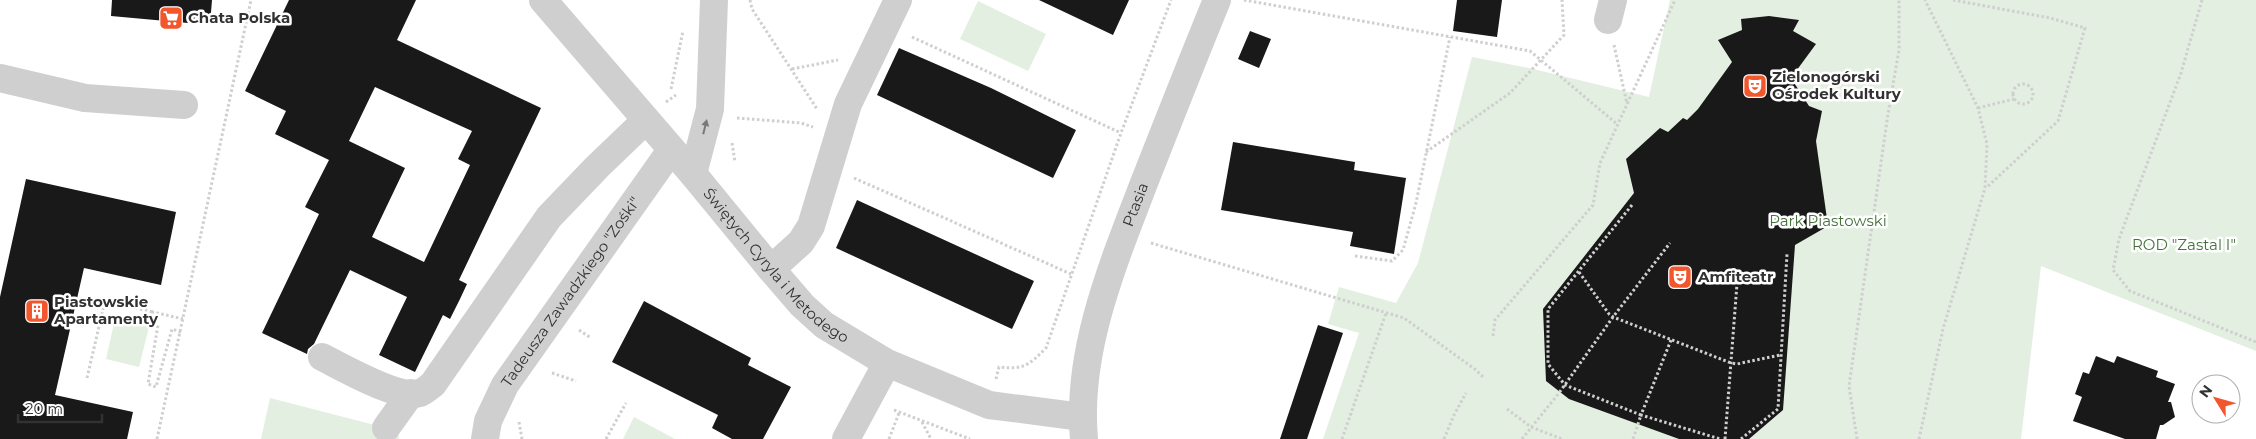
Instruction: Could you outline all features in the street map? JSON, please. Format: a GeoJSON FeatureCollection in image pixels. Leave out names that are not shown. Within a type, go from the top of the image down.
{"type":"FeatureCollection","features":[{"type":"Feature","properties":{"kind":"street","name":"Świętych Cyryla i Metodego"},"geometry":{"type":"LineString","coordinates":[[543,0],[693,174],[802,305],[824,324],[887,363],[989,405],[1083,428]]}},
{"type":"Feature","properties":{"kind":"street"},"geometry":{"type":"LineString","coordinates":[[693,174],[710,109],[714,0]]}},
{"type":"Feature","properties":{"kind":"street"},"geometry":{"type":"LineString","coordinates":[[771,269],[801,242],[810,226],[848,104],[898,0]]}},
{"type":"Feature","properties":{"kind":"street","name":"Ptasia"},"geometry":{"type":"LineString","coordinates":[[1083,428],[1084,376],[1093,331],[1124,235],[1217,0]]}},
{"type":"Feature","properties":{"kind":"street"},"geometry":{"type":"LineString","coordinates":[[0,78],[85,98],[184,105]]}},
{"type":"Feature","properties":{"kind":"street"},"geometry":{"type":"LineString","coordinates":[[322,357],[377,385],[400,392],[419,393],[434,384],[549,218],[597,167],[646,120]]}},
{"type":"Feature","properties":{"kind":"street","name":"Tadeusza Zawadzkiego \"Zośki\""},"geometry":{"type":"LineString","coordinates":[[485,439],[488,421],[505,385],[671,150]]}},
{"type":"Feature","properties":{"kind":"street"},"geometry":{"type":"LineString","coordinates":[[846,439],[887,363]]}},
{"type":"Feature","properties":{"kind":"street"},"geometry":{"type":"LineString","coordinates":[[386,428],[411,393]]}},
{"type":"Feature","properties":{"kind":"path"},"geometry":{"type":"LineString","coordinates":[[157,439],[251,0]]}},
{"type":"Feature","properties":{"kind":"path"},"geometry":{"type":"LineString","coordinates":[[750,0],[752,9],[819,112],[823,103]]}},
{"type":"Feature","properties":{"kind":"path"},"geometry":{"type":"LineString","coordinates":[[989,405],[999,367],[1014,369],[1030,365],[1046,348],[1121,133],[1171,0]]}},
{"type":"Feature","properties":{"kind":"path"},"geometry":{"type":"LineString","coordinates":[[1244,0],[1530,51],[1617,124]]}},
{"type":"Feature","properties":{"kind":"path"},"geometry":{"type":"LineString","coordinates":[[1264,4],[1267,0]]}},
{"type":"Feature","properties":{"kind":"path"},"geometry":{"type":"LineString","coordinates":[[1426,152],[1510,93],[1564,35],[1562,0]]}},
{"type":"Feature","properties":{"kind":"path"},"geometry":{"type":"LineString","coordinates":[[1493,336],[1495,320],[1593,205],[1600,163],[1675,0]]}},
{"type":"Feature","properties":{"kind":"path"},"geometry":{"type":"LineString","coordinates":[[1857,439],[1849,386],[1899,50],[1899,0]]}},
{"type":"Feature","properties":{"kind":"path"},"geometry":{"type":"LineString","coordinates":[[1919,439],[1943,329],[1985,188],[1987,144],[1978,108],[1924,0]]}},
{"type":"Feature","properties":{"kind":"path"},"geometry":{"type":"LineString","coordinates":[[1953,0],[2050,18],[2085,28],[2058,122],[1985,188]]}},
{"type":"Feature","properties":{"kind":"path"},"geometry":{"type":"LineString","coordinates":[[2202,0],[2181,73],[2119,239],[2113,270],[2130,291],[2256,342]]}},
{"type":"Feature","properties":{"kind":"path"},"geometry":{"type":"LineString","coordinates":[[1611,10],[1627,104]]}},
{"type":"Feature","properties":{"kind":"path"},"geometry":{"type":"LineString","coordinates":[[887,25],[1121,133]]}},
{"type":"Feature","properties":{"kind":"path"},"geometry":{"type":"LineString","coordinates":[[671,89],[684,27]]}},
{"type":"Feature","properties":{"kind":"path"},"geometry":{"type":"LineString","coordinates":[[1355,256],[1392,261],[1403,250],[1450,37]]}},
{"type":"Feature","properties":{"kind":"path"},"geometry":{"type":"LineString","coordinates":[[792,69],[842,60],[838,68]]}},
{"type":"Feature","properties":{"kind":"path"},"geometry":{"type":"LineString","coordinates":[[2021,84],[2028,85],[2032,90],[2032,100],[2027,104],[2020,104],[2014,99],[2014,90],[2021,84]]}},
{"type":"Feature","properties":{"kind":"path"},"geometry":{"type":"LineString","coordinates":[[1978,108],[2014,99]]}},
{"type":"Feature","properties":{"kind":"path"},"geometry":{"type":"LineString","coordinates":[[736,118],[801,124]]}},
{"type":"Feature","properties":{"kind":"path"},"geometry":{"type":"LineString","coordinates":[[829,165],[909,204],[1071,274]]}},
{"type":"Feature","properties":{"kind":"path"},"geometry":{"type":"LineString","coordinates":[[1632,205],[1548,309],[1548,364],[1565,385],[1641,415],[1720,439]]}},
{"type":"Feature","properties":{"kind":"path"},"geometry":{"type":"LineString","coordinates":[[1124,235],[1404,318],[1483,377]]}},
{"type":"Feature","properties":{"kind":"path"},"geometry":{"type":"LineString","coordinates":[[1522,439],[1565,385],[1670,243]]}},
{"type":"Feature","properties":{"kind":"path"},"geometry":{"type":"LineString","coordinates":[[1741,439],[1778,409],[1787,254]]}},
{"type":"Feature","properties":{"kind":"path"},"geometry":{"type":"LineString","coordinates":[[1725,439],[1738,270]]}},
{"type":"Feature","properties":{"kind":"path"},"geometry":{"type":"LineString","coordinates":[[1579,272],[1609,314],[1614,317],[1731,363],[1737,364],[1780,355]]}},
{"type":"Feature","properties":{"kind":"path"},"geometry":{"type":"LineString","coordinates":[[87,378],[105,301],[183,319]]}},
{"type":"Feature","properties":{"kind":"path"},"geometry":{"type":"LineString","coordinates":[[153,312],[151,323],[158,325],[148,384],[156,387],[172,329],[181,332]]}},
{"type":"Feature","properties":{"kind":"path"},"geometry":{"type":"LineString","coordinates":[[1342,439],[1386,313]]}},
{"type":"Feature","properties":{"kind":"path"},"geometry":{"type":"LineString","coordinates":[[572,325],[591,338]]}},
{"type":"Feature","properties":{"kind":"path"},"geometry":{"type":"LineString","coordinates":[[1633,439],[1670,340]]}},
{"type":"Feature","properties":{"kind":"path"},"geometry":{"type":"LineString","coordinates":[[552,373],[576,381]]}},
{"type":"Feature","properties":{"kind":"path"},"geometry":{"type":"LineString","coordinates":[[1444,439],[1466,393]]}},
{"type":"Feature","properties":{"kind":"path"},"geometry":{"type":"LineString","coordinates":[[869,398],[899,413],[970,439]]}},
{"type":"Feature","properties":{"kind":"path"},"geometry":{"type":"LineString","coordinates":[[606,439],[626,403]]}},
{"type":"Feature","properties":{"kind":"path"},"geometry":{"type":"LineString","coordinates":[[1507,409],[1531,427],[1562,439]]}},
{"type":"Feature","properties":{"kind":"path"},"geometry":{"type":"LineString","coordinates":[[889,439],[899,413]]}},
{"type":"Feature","properties":{"kind":"path"},"geometry":{"type":"LineString","coordinates":[[922,422],[931,439]]}},
{"type":"Feature","properties":{"kind":"green space","name":"Park Piastowski"},"geometry":{"type":"Polygon","coordinates":[[[1670,0],[2256,0],[2256,351],[2041,266],[2021,439],[1323,439],[1359,333],[1328,324],[1339,287],[1396,303],[1418,263],[1472,57],[1529,68],[1649,97],[1670,0]]]}},
{"type":"Feature","properties":{"kind":"green space"},"geometry":{"type":"Polygon","coordinates":[[[978,1],[1046,34],[1028,71],[960,39],[978,1]]]}},
{"type":"Feature","properties":{"kind":"green space"},"geometry":{"type":"Polygon","coordinates":[[[115,319],[149,327],[139,367],[106,359],[115,319]]]}},
{"type":"Feature","properties":{"kind":"green space"},"geometry":{"type":"Polygon","coordinates":[[[270,398],[398,431],[399,439],[261,439],[270,398]]]}},
{"type":"Feature","properties":{"kind":"green space"},"geometry":{"type":"Polygon","coordinates":[[[634,417],[675,439],[623,439],[634,417]]]}},
{"type":"Feature","properties":{"kind":"building","name":"Chata Polska"},"geometry":{"type":"Polygon","coordinates":[[[112,0],[212,0],[210,25],[111,16],[112,0]]]}},
{"type":"Feature","properties":{"kind":"building"},"geometry":{"type":"Polygon","coordinates":[[[289,0],[416,0],[397,40],[541,108],[459,280],[467,284],[460,299],[450,319],[443,315],[415,372],[379,355],[407,297],[350,270],[314,344],[308,349],[307,354],[262,333],[319,214],[305,207],[329,160],[275,134],[286,111],[245,91],[289,0]],[[375,87],[349,141],[405,168],[372,237],[424,262],[470,165],[458,159],[472,131],[375,87]]]}},
{"type":"Feature","properties":{"kind":"building"},"geometry":{"type":"Polygon","coordinates":[[[1039,0],[1129,0],[1113,35],[1039,0]]]}},
{"type":"Feature","properties":{"kind":"building"},"geometry":{"type":"Polygon","coordinates":[[[1457,0],[1502,0],[1497,37],[1453,31],[1457,0]]]}},
{"type":"Feature","properties":{"kind":"building","name":"Amfiteatr"},"geometry":{"type":"Polygon","coordinates":[[[1769,16],[1799,20],[1793,31],[1816,44],[1791,78],[1809,106],[1822,111],[1816,141],[1828,226],[1795,245],[1783,410],[1749,439],[1679,439],[1569,399],[1546,381],[1543,309],[1634,193],[1626,159],[1660,128],[1668,132],[1683,118],[1687,120],[1698,109],[1732,62],[1718,40],[1742,30],[1741,19],[1769,16]]]}},
{"type":"Feature","properties":{"kind":"building"},"geometry":{"type":"Polygon","coordinates":[[[1250,31],[1271,39],[1259,68],[1238,59],[1250,31]]]}},
{"type":"Feature","properties":{"kind":"building"},"geometry":{"type":"Polygon","coordinates":[[[899,48],[991,88],[1076,130],[1053,178],[877,95],[899,48]]]}},
{"type":"Feature","properties":{"kind":"building"},"geometry":{"type":"Polygon","coordinates":[[[1233,142],[1355,162],[1354,170],[1406,178],[1394,254],[1350,246],[1353,232],[1221,210],[1233,142]]]}},
{"type":"Feature","properties":{"kind":"building","name":"Piastowskie Apartamenty"},"geometry":{"type":"Polygon","coordinates":[[[26,179],[176,212],[161,285],[84,268],[55,395],[133,412],[127,439],[0,439],[0,297],[26,179]]]}},
{"type":"Feature","properties":{"kind":"building"},"geometry":{"type":"Polygon","coordinates":[[[857,200],[1034,281],[1012,329],[836,248],[857,200]]]}},
{"type":"Feature","properties":{"kind":"building"},"geometry":{"type":"Polygon","coordinates":[[[644,301],[751,358],[748,365],[791,387],[763,439],[732,439],[712,428],[718,415],[612,362],[644,301]]]}},
{"type":"Feature","properties":{"kind":"building"},"geometry":{"type":"Polygon","coordinates":[[[1318,325],[1343,333],[1307,439],[1280,439],[1318,325]]]}},
{"type":"Feature","properties":{"kind":"building"},"geometry":{"type":"Polygon","coordinates":[[[2096,356],[2114,363],[2117,356],[2158,371],[2156,377],[2175,384],[2168,402],[2171,402],[2175,417],[2160,425],[2156,439],[2125,439],[2073,421],[2082,397],[2075,394],[2083,372],[2089,374],[2096,356]]]}},
{"type":"Feature","properties":{"kind":"place","name":"Chata Polska"},"geometry":{"type":"Point","coordinates":[171,18]}},
{"type":"Feature","properties":{"kind":"place","name":"Zielonogórski Ośrodek Kultury"},"geometry":{"type":"Point","coordinates":[1755,86]}},
{"type":"Feature","properties":{"kind":"place","name":"Amfiteatr"},"geometry":{"type":"Point","coordinates":[1680,277]}},
{"type":"Feature","properties":{"kind":"place","name":"Piastowskie Apartamenty"},"geometry":{"type":"Point","coordinates":[37,311]}},
{"type":"Feature","properties":{"kind":"park label","name":"ROD \"Zastal I\""},"geometry":{"type":"Point","coordinates":[2184,245]}}]}
